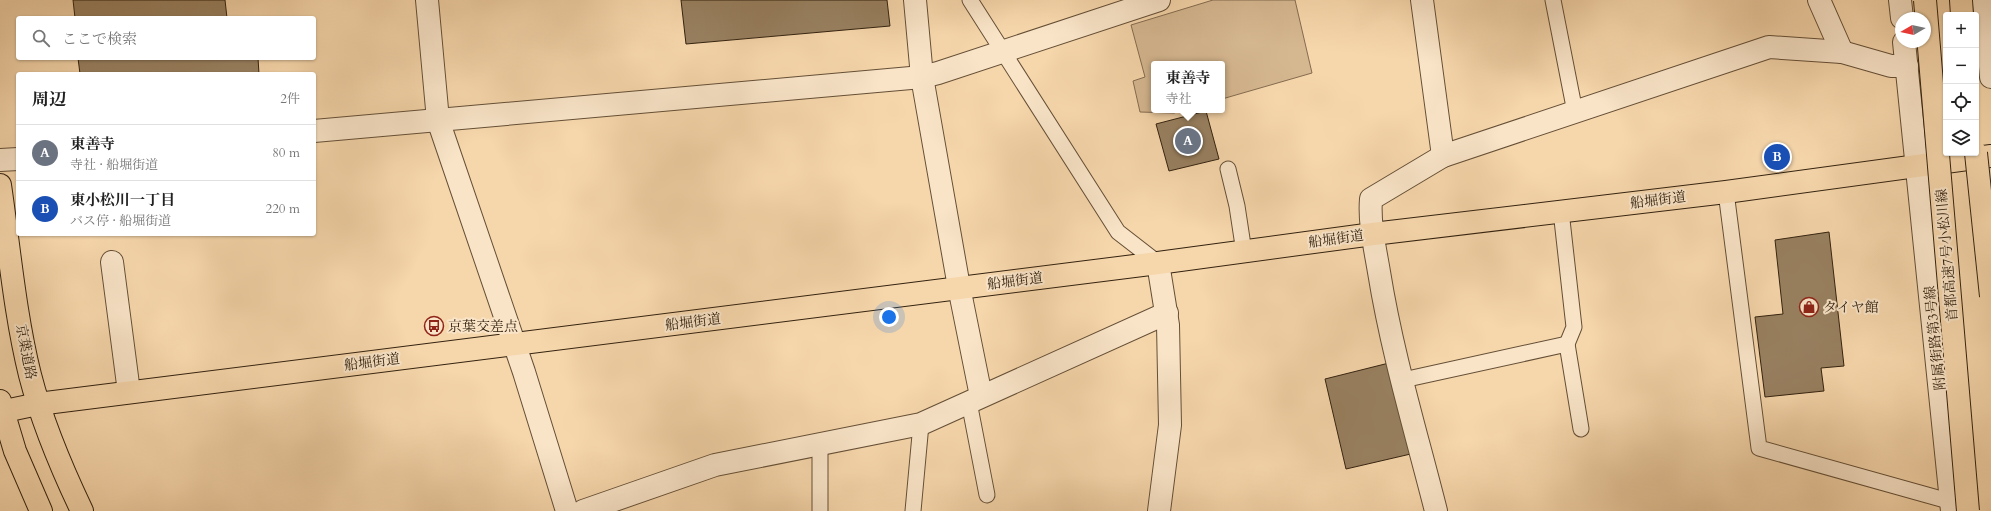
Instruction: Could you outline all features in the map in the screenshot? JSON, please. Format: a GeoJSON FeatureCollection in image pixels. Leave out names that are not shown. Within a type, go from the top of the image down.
{"type":"FeatureCollection","features":[{"type":"Feature","properties":{"kind":"main road","name":"首都高速7号小松川線"},"geometry":{"type":"LineString","coordinates":[[1924,0],[1957,508]]}},
{"type":"Feature","properties":{"kind":"main road"},"geometry":{"type":"LineString","coordinates":[[1960,0],[1962,12]]}},
{"type":"Feature","properties":{"kind":"main road"},"geometry":{"type":"LineString","coordinates":[[1976,156],[1991,296]]}},
{"type":"Feature","properties":{"kind":"main road","name":"船堀街道"},"geometry":{"type":"LineString","coordinates":[[1,408],[515,345],[959,287],[1244,252],[1373,234],[1726,192],[1991,156]]}},
{"type":"Feature","properties":{"kind":"main road","name":"京葉道路"},"geometry":{"type":"LineString","coordinates":[[0,185],[23,344],[38,404],[50,442],[82,511]]}},
{"type":"Feature","properties":{"kind":"main road"},"geometry":{"type":"LineString","coordinates":[[1,408],[15,451],[41,511]]}},
{"type":"Feature","properties":{"kind":"street"},"geometry":{"type":"LineString","coordinates":[[427,0],[438,120],[515,345],[567,511]]}},
{"type":"Feature","properties":{"kind":"street"},"geometry":{"type":"LineString","coordinates":[[915,0],[922,77],[959,287],[975,399]]}},
{"type":"Feature","properties":{"kind":"street"},"geometry":{"type":"LineString","coordinates":[[316,131],[922,77],[1004,52],[1159,0]]}},
{"type":"Feature","properties":{"kind":"street"},"geometry":{"type":"LineString","coordinates":[[1422,0],[1443,156]]}},
{"type":"Feature","properties":{"kind":"street"},"geometry":{"type":"LineString","coordinates":[[1819,0],[1842,52]]}},
{"type":"Feature","properties":{"kind":"street"},"geometry":{"type":"LineString","coordinates":[[1900,0],[1901,12]]}},
{"type":"Feature","properties":{"kind":"street"},"geometry":{"type":"LineString","coordinates":[[1984,0],[1991,77]]}},
{"type":"Feature","properties":{"kind":"street"},"geometry":{"type":"LineString","coordinates":[[1436,511],[1386,315],[1373,234],[1371,199],[1443,156],[1769,47],[1842,52],[1891,66],[1907,66]]}},
{"type":"Feature","properties":{"kind":"street","name":"附属街路第3号線"},"geometry":{"type":"LineString","coordinates":[[1905,48],[1957,508]]}},
{"type":"Feature","properties":{"kind":"street"},"geometry":{"type":"LineString","coordinates":[[0,160],[16,158]]}},
{"type":"Feature","properties":{"kind":"street"},"geometry":{"type":"LineString","coordinates":[[112,262],[129,392]]}},
{"type":"Feature","properties":{"kind":"street"},"geometry":{"type":"LineString","coordinates":[[1158,263],[1167,313],[1170,425],[1159,511]]}},
{"type":"Feature","properties":{"kind":"street"},"geometry":{"type":"LineString","coordinates":[[583,511],[715,465],[921,424],[1167,313]]}},
{"type":"Feature","properties":{"kind":"lane"},"geometry":{"type":"LineString","coordinates":[[970,0],[1118,232],[1158,263]]}},
{"type":"Feature","properties":{"kind":"lane"},"geometry":{"type":"LineString","coordinates":[[1554,0],[1575,112]]}},
{"type":"Feature","properties":{"kind":"lane"},"geometry":{"type":"LineString","coordinates":[[1228,169],[1237,206],[1244,252]]}},
{"type":"Feature","properties":{"kind":"lane"},"geometry":{"type":"LineString","coordinates":[[1726,192],[1759,448],[1957,508]]}},
{"type":"Feature","properties":{"kind":"lane"},"geometry":{"type":"LineString","coordinates":[[1560,211],[1574,327],[1567,344],[1581,429]]}},
{"type":"Feature","properties":{"kind":"lane"},"geometry":{"type":"LineString","coordinates":[[1402,380],[1567,344]]}},
{"type":"Feature","properties":{"kind":"lane"},"geometry":{"type":"LineString","coordinates":[[975,399],[987,495]]}},
{"type":"Feature","properties":{"kind":"lane"},"geometry":{"type":"LineString","coordinates":[[913,511],[921,424]]}},
{"type":"Feature","properties":{"kind":"lane"},"geometry":{"type":"LineString","coordinates":[[820,444],[820,511]]}},
{"type":"Feature","properties":{"kind":"shaded area"},"geometry":{"type":"Polygon","coordinates":[[[1213,0],[1295,0],[1312,73],[1225,98],[1225,61],[1151,61],[1151,112],[1140,112],[1133,81],[1145,77],[1131,25],[1213,0]]]}},
{"type":"Feature","properties":{"kind":"building"},"geometry":{"type":"Polygon","coordinates":[[[73,0],[225,0],[227,16],[75,16],[73,0]]]}},
{"type":"Feature","properties":{"kind":"building"},"geometry":{"type":"Polygon","coordinates":[[[681,0],[887,0],[890,26],[686,44],[681,0]]]}},
{"type":"Feature","properties":{"kind":"building"},"geometry":{"type":"Polygon","coordinates":[[[78,60],[258,60],[259,72],[80,72],[78,60]]]}},
{"type":"Feature","properties":{"kind":"building"},"geometry":{"type":"Polygon","coordinates":[[[1198,113],[1207,113],[1219,159],[1169,171],[1156,124],[1198,113]]]}},
{"type":"Feature","properties":{"kind":"building"},"geometry":{"type":"Polygon","coordinates":[[[1829,232],[1844,366],[1821,368],[1824,391],[1765,397],[1755,317],[1783,314],[1775,240],[1829,232]]]}},
{"type":"Feature","properties":{"kind":"building"},"geometry":{"type":"Polygon","coordinates":[[[1393,362],[1415,453],[1346,469],[1325,379],[1393,362]]]}},
{"type":"Feature","properties":{"kind":"place","name":"東善寺"},"geometry":{"type":"Point","coordinates":[1188,141]}},
{"type":"Feature","properties":{"kind":"place","name":"東小松川一丁目"},"geometry":{"type":"Point","coordinates":[1777,157]}},
{"type":"Feature","properties":{"kind":"place","name":"タイヤ館"},"geometry":{"type":"Point","coordinates":[1809,307]}},
{"type":"Feature","properties":{"kind":"place","name":"京葉交差点"},"geometry":{"type":"Point","coordinates":[434,326]}}]}
